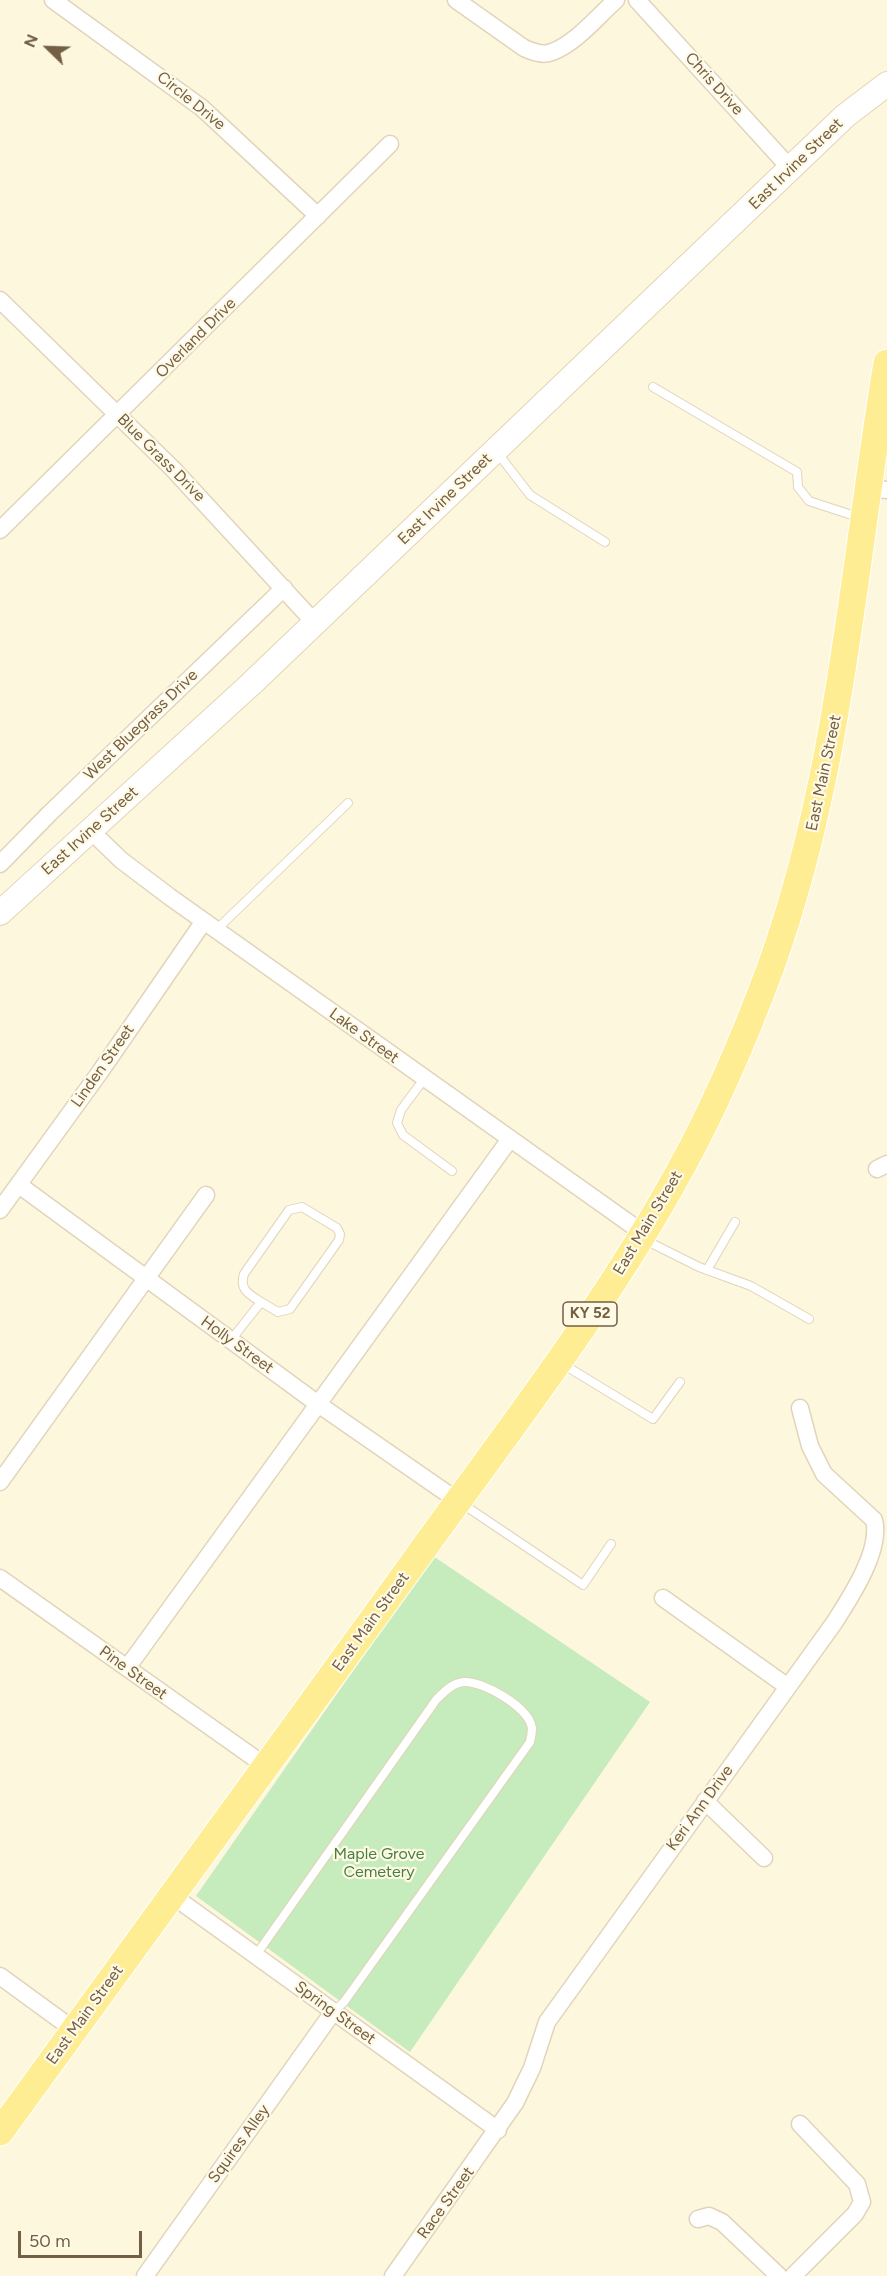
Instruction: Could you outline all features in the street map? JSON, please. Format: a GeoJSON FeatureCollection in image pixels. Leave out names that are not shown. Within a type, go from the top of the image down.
{"type":"FeatureCollection","features":[{"type":"Feature","properties":{"kind":"main road","name":"East Main Street"},"geometry":{"type":"LineString","coordinates":[[0,2132],[267,1767],[558,1361],[676,1178],[713,1106],[753,1014],[788,916],[813,828],[831,747],[865,519],[878,489],[887,363]]}},
{"type":"Feature","properties":{"kind":"street","name":"Circle Drive"},"geometry":{"type":"LineString","coordinates":[[53,0],[202,108],[318,216]]}},
{"type":"Feature","properties":{"kind":"street"},"geometry":{"type":"LineString","coordinates":[[456,0],[524,48],[537,53],[551,53],[590,24],[616,0]]}},
{"type":"Feature","properties":{"kind":"street","name":"Chris Drive"},"geometry":{"type":"LineString","coordinates":[[637,0],[790,168]]}},
{"type":"Feature","properties":{"kind":"street","name":"East Irvine Street"},"geometry":{"type":"LineString","coordinates":[[0,913],[315,623],[845,116],[887,84]]}},
{"type":"Feature","properties":{"kind":"street","name":"Overland Drive"},"geometry":{"type":"LineString","coordinates":[[0,530],[119,415],[390,144]]}},
{"type":"Feature","properties":{"kind":"street","name":"Blue Grass Drive"},"geometry":{"type":"LineString","coordinates":[[0,300],[173,469],[315,623]]}},
{"type":"Feature","properties":{"kind":"street","name":"West Bluegrass Drive"},"geometry":{"type":"LineString","coordinates":[[0,864],[284,588]]}},
{"type":"Feature","properties":{"kind":"street","name":"Lake Street"},"geometry":{"type":"LineString","coordinates":[[91,831],[121,860],[210,926],[641,1235]]}},
{"type":"Feature","properties":{"kind":"street","name":"Linden Street"},"geometry":{"type":"LineString","coordinates":[[0,1210],[210,926]]}},
{"type":"Feature","properties":{"kind":"street"},"geometry":{"type":"LineString","coordinates":[[127,1668],[510,1139]]}},
{"type":"Feature","properties":{"kind":"street","name":"Holly Street"},"geometry":{"type":"LineString","coordinates":[[19,1185],[318,1404],[458,1501]]}},
{"type":"Feature","properties":{"kind":"street"},"geometry":{"type":"LineString","coordinates":[[0,1482],[206,1195]]}},
{"type":"Feature","properties":{"kind":"street","name":"Keri Ann Drive"},"geometry":{"type":"LineString","coordinates":[[498,2130],[526,2084],[547,2022],[844,1607],[874,1544],[877,1530],[874,1520],[824,1474],[816,1460],[800,1408]]}},
{"type":"Feature","properties":{"kind":"street","name":"Pine Street"},"geometry":{"type":"LineString","coordinates":[[0,1578],[267,1767]]}},
{"type":"Feature","properties":{"kind":"street"},"geometry":{"type":"LineString","coordinates":[[663,1598],[788,1687]]}},
{"type":"Feature","properties":{"kind":"street"},"geometry":{"type":"LineString","coordinates":[[705,1802],[764,1858]]}},
{"type":"Feature","properties":{"kind":"street","name":"Spring Street"},"geometry":{"type":"LineString","coordinates":[[173,1896],[498,2130]]}},
{"type":"Feature","properties":{"kind":"street"},"geometry":{"type":"LineString","coordinates":[[0,1976],[74,2030]]}},
{"type":"Feature","properties":{"kind":"street","name":"Squires Alley"},"geometry":{"type":"LineString","coordinates":[[145,2276],[333,2012]]}},
{"type":"Feature","properties":{"kind":"street"},"geometry":{"type":"LineString","coordinates":[[793,2276],[855,2214],[862,2202],[857,2184],[800,2124]]}},
{"type":"Feature","properties":{"kind":"street","name":"Race Street"},"geometry":{"type":"LineString","coordinates":[[393,2276],[498,2130]]}},
{"type":"Feature","properties":{"kind":"street"},"geometry":{"type":"LineString","coordinates":[[698,2219],[709,2216],[722,2222],[778,2276]]}},
{"type":"Feature","properties":{"kind":"lane"},"geometry":{"type":"LineString","coordinates":[[653,387],[797,472],[798,487],[809,501],[865,519]]}},
{"type":"Feature","properties":{"kind":"lane"},"geometry":{"type":"LineString","coordinates":[[496,450],[531,495],[605,542]]}},
{"type":"Feature","properties":{"kind":"lane"},"geometry":{"type":"LineString","coordinates":[[210,926],[348,803]]}},
{"type":"Feature","properties":{"kind":"lane"},"geometry":{"type":"LineString","coordinates":[[424,1079],[400,1110],[397,1123],[404,1135],[452,1172]]}},
{"type":"Feature","properties":{"kind":"lane"},"geometry":{"type":"LineString","coordinates":[[302,1207],[337,1228],[340,1234],[339,1240],[290,1309],[278,1312],[261,1302],[244,1290],[241,1283],[244,1274],[289,1209],[302,1207]]}},
{"type":"Feature","properties":{"kind":"lane"},"geometry":{"type":"LineString","coordinates":[[707,1270],[735,1222]]}},
{"type":"Feature","properties":{"kind":"lane"},"geometry":{"type":"LineString","coordinates":[[641,1235],[707,1270],[752,1286],[809,1319]]}},
{"type":"Feature","properties":{"kind":"lane"},"geometry":{"type":"LineString","coordinates":[[231,1340],[261,1302]]}},
{"type":"Feature","properties":{"kind":"lane"},"geometry":{"type":"LineString","coordinates":[[558,1361],[653,1419],[680,1382]]}},
{"type":"Feature","properties":{"kind":"lane"},"geometry":{"type":"LineString","coordinates":[[458,1501],[583,1585],[610,1544]]}},
{"type":"Feature","properties":{"kind":"lane"},"geometry":{"type":"LineString","coordinates":[[256,1955],[443,1693],[449,1687],[465,1682],[488,1688],[509,1700],[524,1713],[532,1727],[530,1742],[344,2002],[333,2012]]}},
{"type":"Feature","properties":{"kind":"green space","name":"Maple Grove Cemetery"},"geometry":{"type":"Polygon","coordinates":[[[433,1556],[650,1702],[410,2052],[196,1896],[433,1556]]]}}]}
